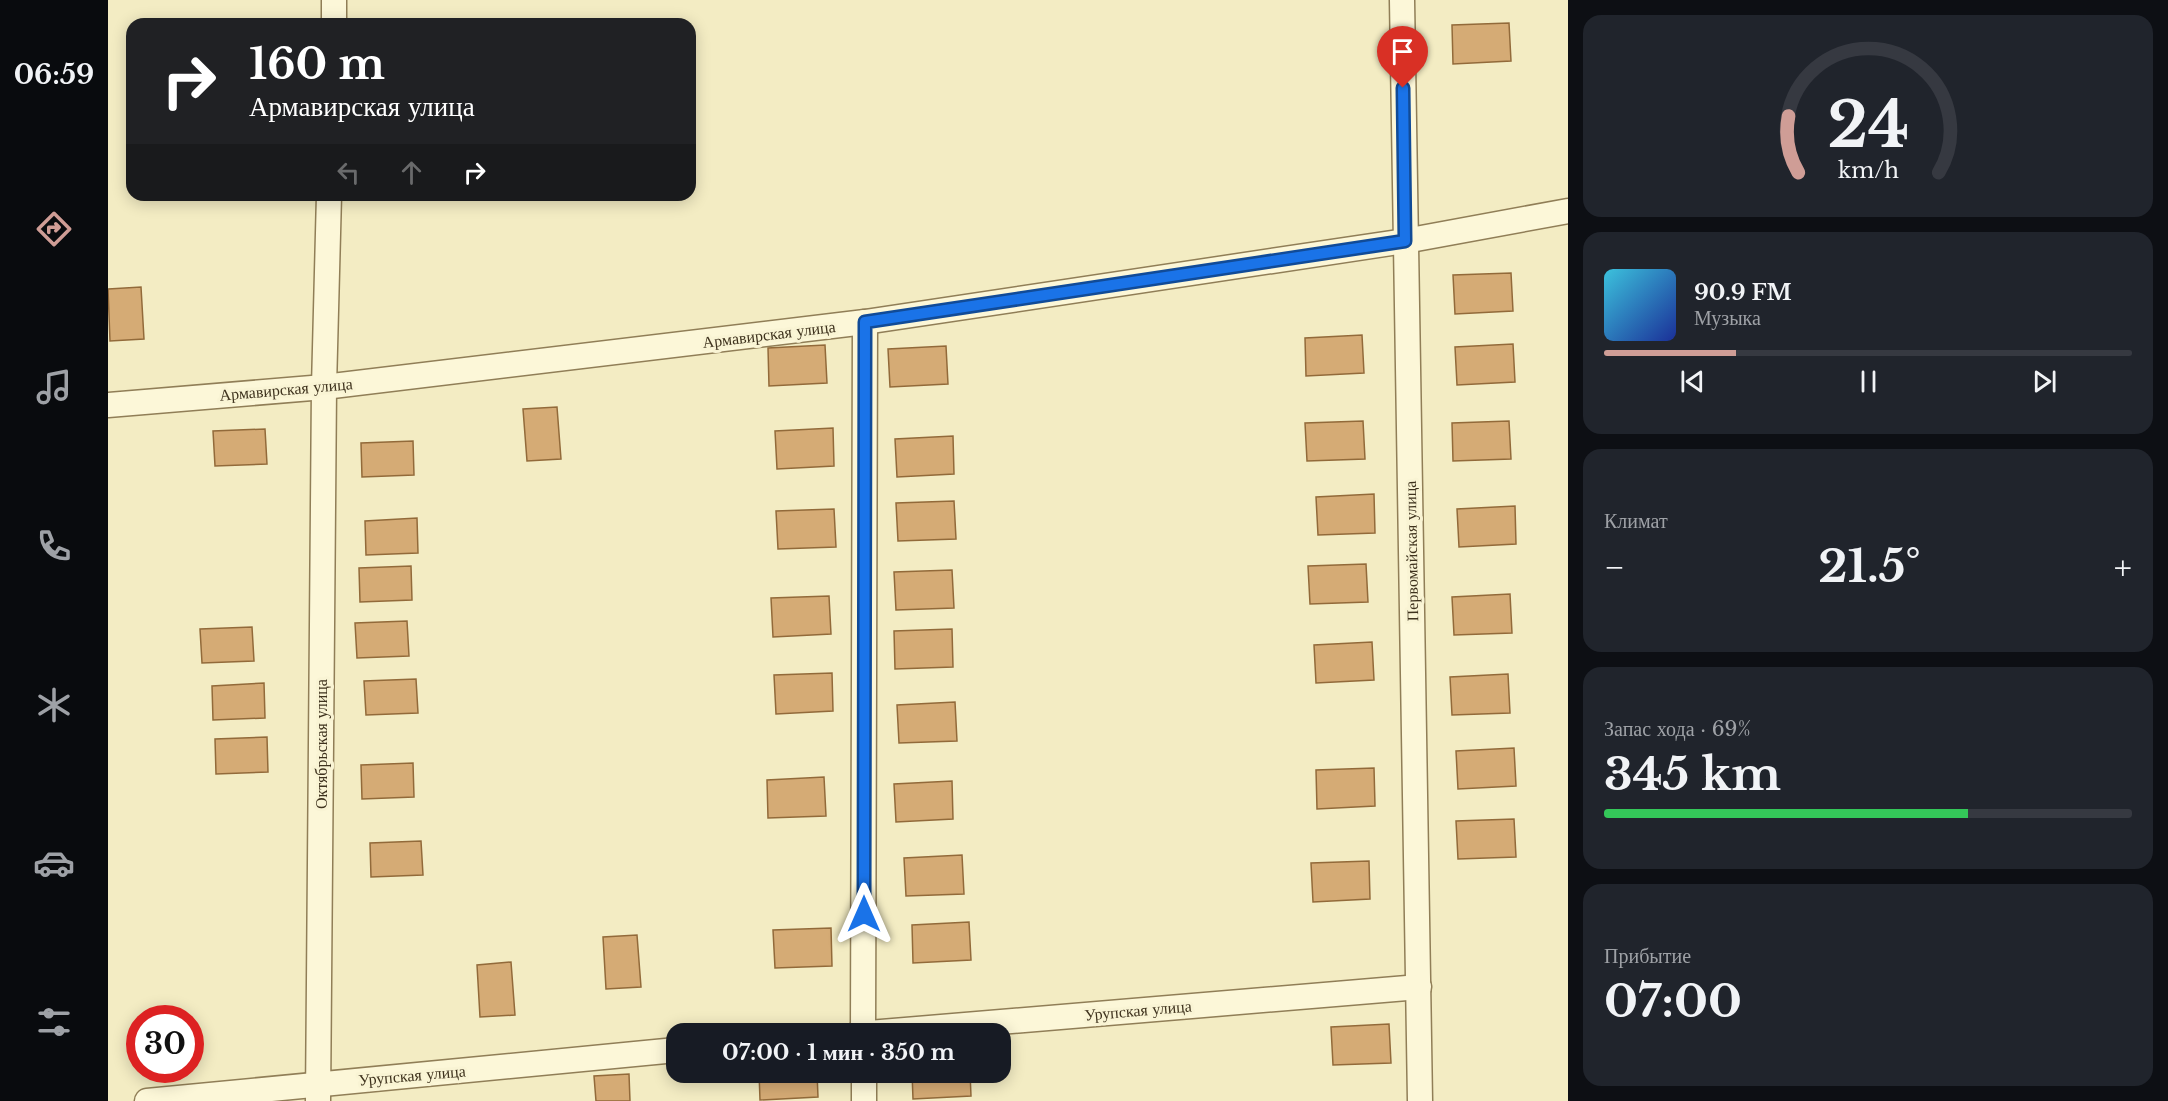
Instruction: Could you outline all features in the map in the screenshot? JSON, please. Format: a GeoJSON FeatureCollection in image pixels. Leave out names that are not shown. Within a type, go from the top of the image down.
{"type":"FeatureCollection","features":[{"type":"Feature","properties":{"kind":"street"},"geometry":{"type":"LineString","coordinates":[[334,0],[334,18]]}},
{"type":"Feature","properties":{"kind":"street","name":"Первомайская улица"},"geometry":{"type":"LineString","coordinates":[[1402,0],[1420,1101]]}},
{"type":"Feature","properties":{"kind":"street","name":"Октябрьская улица"},"geometry":{"type":"LineString","coordinates":[[318,1092],[324,387],[329,201]]}},
{"type":"Feature","properties":{"kind":"street","name":"Армавирская улица"},"geometry":{"type":"LineString","coordinates":[[108,405],[324,387],[865,322],[1405,241],[1568,211]]}},
{"type":"Feature","properties":{"kind":"street"},"geometry":{"type":"LineString","coordinates":[[863,1023],[865,322]]}},
{"type":"Feature","properties":{"kind":"street","name":"Урупская улица"},"geometry":{"type":"LineString","coordinates":[[984,1023],[1419,987]]}},
{"type":"Feature","properties":{"kind":"street","name":"Урупская улица"},"geometry":{"type":"LineString","coordinates":[[147,1101],[318,1092],[666,1051]]}},
{"type":"Feature","properties":{"kind":"street"},"geometry":{"type":"LineString","coordinates":[[864,1083],[864,1101]]}},
{"type":"Feature","properties":{"kind":"building"},"geometry":{"type":"Polygon","coordinates":[[[1509,23],[1511,61],[1453,64],[1452,25],[1509,23]]]}},
{"type":"Feature","properties":{"kind":"building"},"geometry":{"type":"Polygon","coordinates":[[[1511,273],[1513,311],[1455,314],[1453,275],[1511,273]]]}},
{"type":"Feature","properties":{"kind":"building"},"geometry":{"type":"Polygon","coordinates":[[[141,287],[144,339],[110,341],[108,289],[141,287]]]}},
{"type":"Feature","properties":{"kind":"building"},"geometry":{"type":"Polygon","coordinates":[[[1362,335],[1364,373],[1306,376],[1305,338],[1362,335]]]}},
{"type":"Feature","properties":{"kind":"building"},"geometry":{"type":"Polygon","coordinates":[[[1513,344],[1515,382],[1457,385],[1455,347],[1513,344]]]}},
{"type":"Feature","properties":{"kind":"building"},"geometry":{"type":"Polygon","coordinates":[[[825,345],[827,383],[769,386],[768,348],[825,345]]]}},
{"type":"Feature","properties":{"kind":"building"},"geometry":{"type":"Polygon","coordinates":[[[946,346],[948,384],[890,387],[888,349],[946,346]]]}},
{"type":"Feature","properties":{"kind":"building"},"geometry":{"type":"Polygon","coordinates":[[[557,407],[561,459],[527,461],[523,409],[557,407]]]}},
{"type":"Feature","properties":{"kind":"building"},"geometry":{"type":"Polygon","coordinates":[[[1363,421],[1365,459],[1307,461],[1305,423],[1363,421]]]}},
{"type":"Feature","properties":{"kind":"building"},"geometry":{"type":"Polygon","coordinates":[[[1509,421],[1511,459],[1453,461],[1452,423],[1509,421]]]}},
{"type":"Feature","properties":{"kind":"building"},"geometry":{"type":"Polygon","coordinates":[[[833,428],[834,466],[777,469],[775,431],[833,428]]]}},
{"type":"Feature","properties":{"kind":"building"},"geometry":{"type":"Polygon","coordinates":[[[265,429],[267,464],[215,466],[213,431],[265,429]]]}},
{"type":"Feature","properties":{"kind":"building"},"geometry":{"type":"Polygon","coordinates":[[[953,436],[954,474],[897,477],[895,439],[953,436]]]}},
{"type":"Feature","properties":{"kind":"building"},"geometry":{"type":"Polygon","coordinates":[[[413,441],[414,475],[362,477],[361,443],[413,441]]]}},
{"type":"Feature","properties":{"kind":"building"},"geometry":{"type":"Polygon","coordinates":[[[1374,494],[1375,533],[1318,535],[1316,497],[1374,494]]]}},
{"type":"Feature","properties":{"kind":"building"},"geometry":{"type":"Polygon","coordinates":[[[954,501],[956,539],[898,541],[896,503],[954,501]]]}},
{"type":"Feature","properties":{"kind":"building"},"geometry":{"type":"Polygon","coordinates":[[[1515,506],[1516,544],[1459,547],[1457,509],[1515,506]]]}},
{"type":"Feature","properties":{"kind":"building"},"geometry":{"type":"Polygon","coordinates":[[[834,509],[836,547],[778,549],[776,511],[834,509]]]}},
{"type":"Feature","properties":{"kind":"building"},"geometry":{"type":"Polygon","coordinates":[[[417,518],[418,553],[366,555],[365,521],[417,518]]]}},
{"type":"Feature","properties":{"kind":"building"},"geometry":{"type":"Polygon","coordinates":[[[1366,564],[1368,602],[1310,604],[1308,566],[1366,564]]]}},
{"type":"Feature","properties":{"kind":"building"},"geometry":{"type":"Polygon","coordinates":[[[411,566],[412,600],[360,602],[359,568],[411,566]]]}},
{"type":"Feature","properties":{"kind":"building"},"geometry":{"type":"Polygon","coordinates":[[[952,570],[954,608],[896,610],[894,572],[952,570]]]}},
{"type":"Feature","properties":{"kind":"building"},"geometry":{"type":"Polygon","coordinates":[[[1510,594],[1512,633],[1454,635],[1452,597],[1510,594]]]}},
{"type":"Feature","properties":{"kind":"building"},"geometry":{"type":"Polygon","coordinates":[[[829,596],[831,634],[773,637],[771,598],[829,596]]]}},
{"type":"Feature","properties":{"kind":"building"},"geometry":{"type":"Polygon","coordinates":[[[407,621],[409,656],[357,658],[355,623],[407,621]]]}},
{"type":"Feature","properties":{"kind":"building"},"geometry":{"type":"Polygon","coordinates":[[[252,627],[254,661],[202,663],[200,629],[252,627]]]}},
{"type":"Feature","properties":{"kind":"building"},"geometry":{"type":"Polygon","coordinates":[[[952,629],[953,667],[895,669],[894,631],[952,629]]]}},
{"type":"Feature","properties":{"kind":"building"},"geometry":{"type":"Polygon","coordinates":[[[1372,642],[1374,680],[1316,683],[1314,645],[1372,642]]]}},
{"type":"Feature","properties":{"kind":"building"},"geometry":{"type":"Polygon","coordinates":[[[832,673],[833,711],[776,714],[774,675],[832,673]]]}},
{"type":"Feature","properties":{"kind":"building"},"geometry":{"type":"Polygon","coordinates":[[[1508,674],[1510,713],[1452,715],[1450,677],[1508,674]]]}},
{"type":"Feature","properties":{"kind":"building"},"geometry":{"type":"Polygon","coordinates":[[[416,679],[418,713],[366,715],[364,681],[416,679]]]}},
{"type":"Feature","properties":{"kind":"building"},"geometry":{"type":"Polygon","coordinates":[[[264,683],[265,718],[213,720],[212,686],[264,683]]]}},
{"type":"Feature","properties":{"kind":"building"},"geometry":{"type":"Polygon","coordinates":[[[955,702],[957,741],[899,743],[897,705],[955,702]]]}},
{"type":"Feature","properties":{"kind":"building"},"geometry":{"type":"Polygon","coordinates":[[[267,737],[268,772],[216,774],[215,739],[267,737]]]}},
{"type":"Feature","properties":{"kind":"building"},"geometry":{"type":"Polygon","coordinates":[[[1514,748],[1516,786],[1458,789],[1456,751],[1514,748]]]}},
{"type":"Feature","properties":{"kind":"building"},"geometry":{"type":"Polygon","coordinates":[[[413,763],[414,797],[362,799],[361,765],[413,763]]]}},
{"type":"Feature","properties":{"kind":"building"},"geometry":{"type":"Polygon","coordinates":[[[1374,768],[1375,806],[1317,809],[1316,770],[1374,768]]]}},
{"type":"Feature","properties":{"kind":"building"},"geometry":{"type":"Polygon","coordinates":[[[824,777],[826,816],[768,818],[767,780],[824,777]]]}},
{"type":"Feature","properties":{"kind":"building"},"geometry":{"type":"Polygon","coordinates":[[[952,781],[953,819],[896,822],[894,784],[952,781]]]}},
{"type":"Feature","properties":{"kind":"building"},"geometry":{"type":"Polygon","coordinates":[[[1514,819],[1516,857],[1458,859],[1456,821],[1514,819]]]}},
{"type":"Feature","properties":{"kind":"building"},"geometry":{"type":"Polygon","coordinates":[[[421,841],[423,875],[371,877],[370,843],[421,841]]]}},
{"type":"Feature","properties":{"kind":"building"},"geometry":{"type":"Polygon","coordinates":[[[962,855],[964,894],[906,896],[904,858],[962,855]]]}},
{"type":"Feature","properties":{"kind":"building"},"geometry":{"type":"Polygon","coordinates":[[[1369,861],[1370,899],[1313,902],[1311,863],[1369,861]]]}},
{"type":"Feature","properties":{"kind":"building"},"geometry":{"type":"Polygon","coordinates":[[[969,922],[971,960],[913,963],[912,925],[969,922]]]}},
{"type":"Feature","properties":{"kind":"building"},"geometry":{"type":"Polygon","coordinates":[[[831,928],[832,966],[775,968],[773,930],[831,928]]]}},
{"type":"Feature","properties":{"kind":"building"},"geometry":{"type":"Polygon","coordinates":[[[637,935],[641,987],[606,989],[603,937],[637,935]]]}},
{"type":"Feature","properties":{"kind":"building"},"geometry":{"type":"Polygon","coordinates":[[[511,962],[515,1015],[480,1017],[477,965],[511,962]]]}},
{"type":"Feature","properties":{"kind":"building"},"geometry":{"type":"Polygon","coordinates":[[[1389,1024],[1391,1063],[1333,1065],[1331,1027],[1389,1024]]]}},
{"type":"Feature","properties":{"kind":"building"},"geometry":{"type":"Polygon","coordinates":[[[629,1074],[630,1101],[596,1101],[594,1076],[629,1074]]]}},
{"type":"Feature","properties":{"kind":"building"},"geometry":{"type":"Polygon","coordinates":[[[759,1083],[817,1083],[818,1097],[760,1100],[759,1083]]]}},
{"type":"Feature","properties":{"kind":"building"},"geometry":{"type":"Polygon","coordinates":[[[912,1083],[970,1083],[971,1096],[913,1099],[912,1083]]]}},
{"type":"Feature","properties":{"kind":"route"},"geometry":{"type":"LineString","coordinates":[[864,914],[865,322],[1405,241],[1403,88]]}}]}
